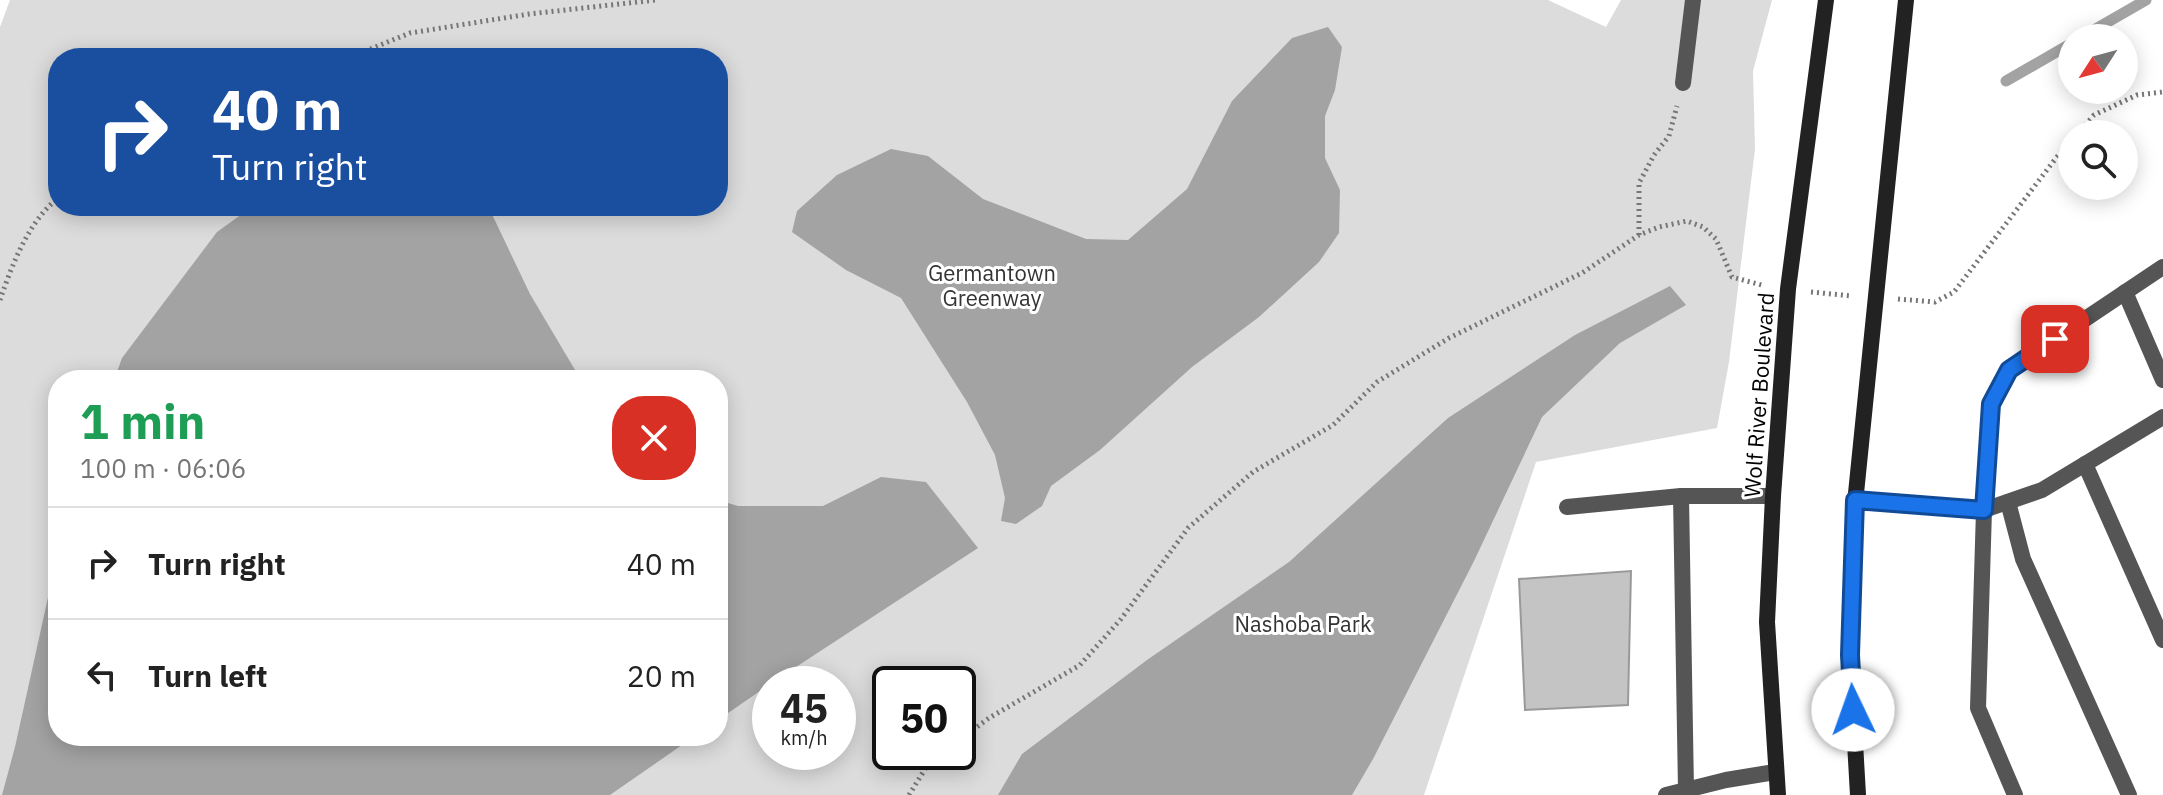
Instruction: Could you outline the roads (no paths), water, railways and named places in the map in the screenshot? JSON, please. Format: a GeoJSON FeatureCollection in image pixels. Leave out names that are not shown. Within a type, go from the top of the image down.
{"type":"FeatureCollection","features":[{"type":"Feature","properties":{"kind":"main road","name":"Wolf River Boulevard"},"geometry":{"type":"LineString","coordinates":[[1778,795],[1767,622],[1773,496],[1788,289],[1826,0]]}},
{"type":"Feature","properties":{"kind":"main road"},"geometry":{"type":"LineString","coordinates":[[1858,795],[1850,655],[1855,500],[1906,0]]}},
{"type":"Feature","properties":{"kind":"lane"},"geometry":{"type":"LineString","coordinates":[[1683,83],[1693,0]]}},
{"type":"Feature","properties":{"kind":"lane"},"geometry":{"type":"LineString","coordinates":[[2015,795],[1978,708],[1984,510],[1991,404],[2009,370],[2163,267]]}},
{"type":"Feature","properties":{"kind":"lane"},"geometry":{"type":"LineString","coordinates":[[2125,292],[2163,380]]}},
{"type":"Feature","properties":{"kind":"lane"},"geometry":{"type":"LineString","coordinates":[[1855,500],[1984,510],[2042,490],[2163,417]]}},
{"type":"Feature","properties":{"kind":"lane"},"geometry":{"type":"LineString","coordinates":[[2085,464],[2163,640]]}},
{"type":"Feature","properties":{"kind":"lane"},"geometry":{"type":"LineString","coordinates":[[1567,507],[1681,496],[1773,496]]}},
{"type":"Feature","properties":{"kind":"lane"},"geometry":{"type":"LineString","coordinates":[[1681,496],[1686,790]]}},
{"type":"Feature","properties":{"kind":"lane"},"geometry":{"type":"LineString","coordinates":[[2008,502],[2023,559],[2129,795]]}},
{"type":"Feature","properties":{"kind":"lane"},"geometry":{"type":"LineString","coordinates":[[1666,795],[1775,772]]}},
{"type":"Feature","properties":{"kind":"waterway"},"geometry":{"type":"LineString","coordinates":[[2104,24],[2146,0]]}},
{"type":"Feature","properties":{"kind":"waterway"},"geometry":{"type":"LineString","coordinates":[[2006,81],[2058,51]]}},
{"type":"Feature","properties":{"kind":"park label","name":"Germantown Greenway"},"geometry":{"type":"Point","coordinates":[992,286]}},
{"type":"Feature","properties":{"kind":"park label","name":"Nashoba Park"},"geometry":{"type":"Point","coordinates":[1303,624]}}]}
